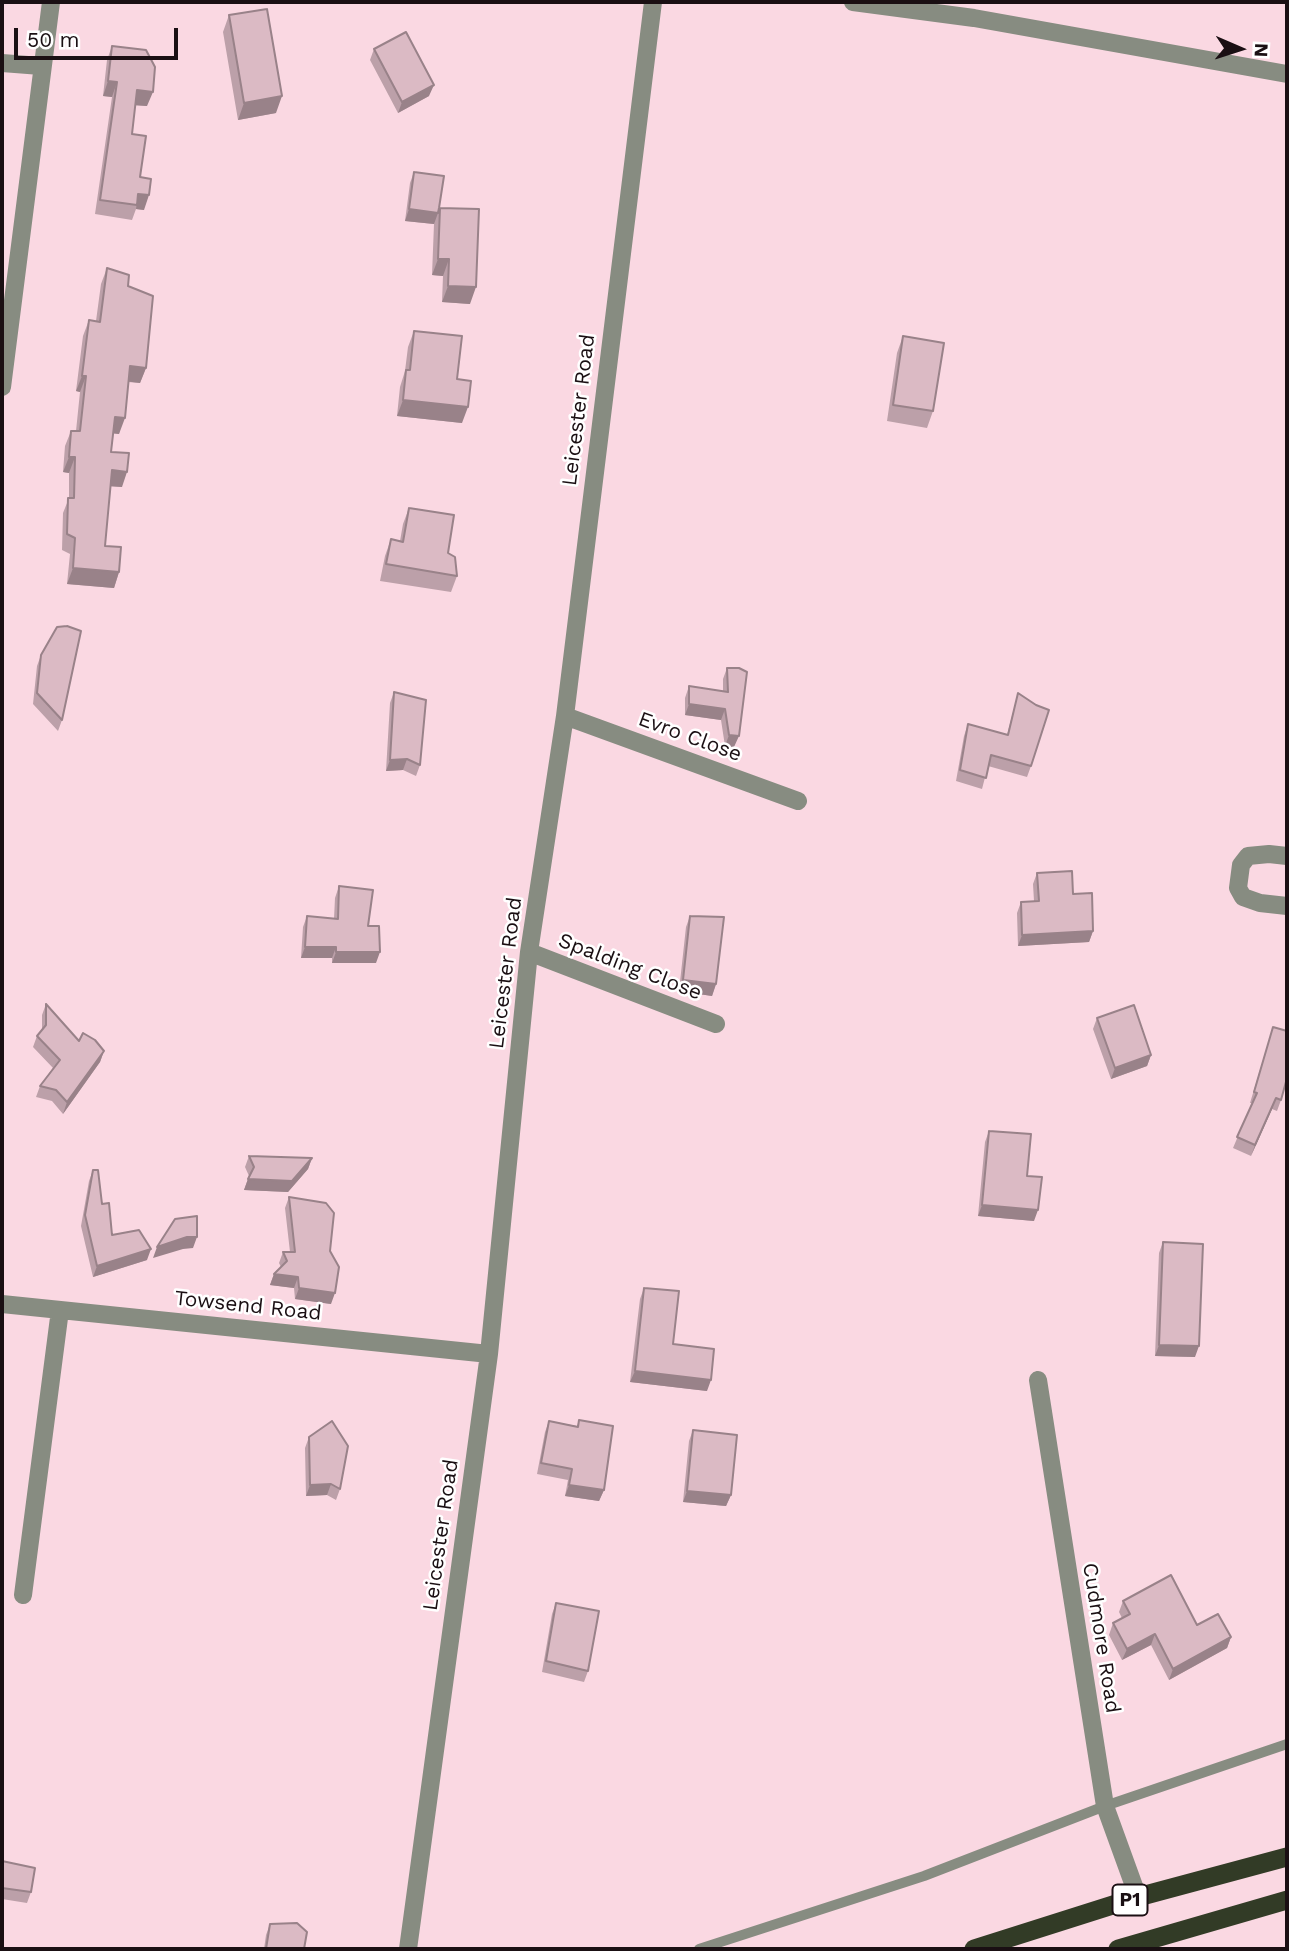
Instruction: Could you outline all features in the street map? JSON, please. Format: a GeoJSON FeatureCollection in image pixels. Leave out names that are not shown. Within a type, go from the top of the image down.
{"type":"FeatureCollection","features":[{"type":"Feature","properties":{"kind":"highway","name":"P1"},"geometry":{"type":"LineString","coordinates":[[974,1949],[1138,1897],[1287,1857]]}},
{"type":"Feature","properties":{"kind":"highway","name":"P1"},"geometry":{"type":"LineString","coordinates":[[1118,1949],[1287,1900]]}},
{"type":"Feature","properties":{"kind":"street"},"geometry":{"type":"LineString","coordinates":[[2,387],[51,2]]}},
{"type":"Feature","properties":{"kind":"street","name":"Leicester Road"},"geometry":{"type":"LineString","coordinates":[[408,1949],[489,1354],[529,953],[565,716],[653,2]]}},
{"type":"Feature","properties":{"kind":"street"},"geometry":{"type":"LineString","coordinates":[[853,2],[974,18],[1287,74]]}},
{"type":"Feature","properties":{"kind":"street"},"geometry":{"type":"LineString","coordinates":[[2,63],[41,66]]}},
{"type":"Feature","properties":{"kind":"street","name":"Evro Close"},"geometry":{"type":"LineString","coordinates":[[565,716],[799,801]]}},
{"type":"Feature","properties":{"kind":"street"},"geometry":{"type":"LineString","coordinates":[[1287,856],[1248,856],[1241,865],[1238,888],[1243,897],[1260,903],[1287,906]]}},
{"type":"Feature","properties":{"kind":"street","name":"Spalding Close"},"geometry":{"type":"LineString","coordinates":[[529,953],[716,1024]]}},
{"type":"Feature","properties":{"kind":"street","name":"Towsend Road"},"geometry":{"type":"LineString","coordinates":[[2,1304],[489,1354]]}},
{"type":"Feature","properties":{"kind":"street"},"geometry":{"type":"LineString","coordinates":[[23,1595],[60,1310]]}},
{"type":"Feature","properties":{"kind":"street","name":"Cudmore Road"},"geometry":{"type":"LineString","coordinates":[[1038,1380],[1105,1806],[1138,1897]]}},
{"type":"Feature","properties":{"kind":"lane"},"geometry":{"type":"LineString","coordinates":[[699,1949],[924,1876],[1105,1806],[1287,1744]]}},
{"type":"Feature","properties":{"kind":"building"},"geometry":{"type":"Polygon","coordinates":[[[267,9],[282,96],[244,103],[229,15],[267,9]]]}},
{"type":"Feature","properties":{"kind":"building"},"geometry":{"type":"Polygon","coordinates":[[[406,32],[434,85],[402,102],[374,49],[406,32]]]}},
{"type":"Feature","properties":{"kind":"building"},"geometry":{"type":"Polygon","coordinates":[[[112,46],[146,50],[155,67],[153,92],[137,90],[132,134],[146,136],[140,177],[151,179],[149,195],[138,194],[137,205],[100,200],[117,82],[108,81],[112,46]]]}},
{"type":"Feature","properties":{"kind":"building"},"geometry":{"type":"Polygon","coordinates":[[[414,172],[444,176],[438,213],[409,209],[414,172]]]}},
{"type":"Feature","properties":{"kind":"building"},"geometry":{"type":"Polygon","coordinates":[[[440,208],[479,209],[476,287],[448,286],[449,259],[438,259],[440,208]]]}},
{"type":"Feature","properties":{"kind":"building"},"geometry":{"type":"Polygon","coordinates":[[[107,268],[129,275],[128,286],[153,296],[146,368],[130,366],[125,418],[115,417],[111,452],[129,453],[127,472],[112,470],[105,546],[121,547],[119,572],[73,568],[75,538],[67,534],[68,498],[74,498],[75,457],[69,457],[71,431],[80,431],[86,376],[82,376],[89,320],[100,322],[107,268]]]}},
{"type":"Feature","properties":{"kind":"building"},"geometry":{"type":"Polygon","coordinates":[[[414,331],[462,336],[457,379],[471,381],[468,407],[403,400],[406,370],[410,370],[414,331]]]}},
{"type":"Feature","properties":{"kind":"building"},"geometry":{"type":"Polygon","coordinates":[[[903,336],[944,343],[933,411],[893,405],[903,336]]]}},
{"type":"Feature","properties":{"kind":"building"},"geometry":{"type":"Polygon","coordinates":[[[409,508],[454,515],[448,553],[455,557],[457,576],[386,564],[391,539],[403,542],[409,508]]]}},
{"type":"Feature","properties":{"kind":"building"},"geometry":{"type":"Polygon","coordinates":[[[67,626],[81,631],[62,720],[37,693],[41,655],[57,627],[67,626]]]}},
{"type":"Feature","properties":{"kind":"building"},"geometry":{"type":"Polygon","coordinates":[[[727,668],[739,668],[747,672],[739,736],[729,735],[725,709],[689,704],[689,686],[728,692],[727,668]]]}},
{"type":"Feature","properties":{"kind":"building"},"geometry":{"type":"Polygon","coordinates":[[[394,692],[426,700],[420,765],[407,759],[390,760],[394,692]]]}},
{"type":"Feature","properties":{"kind":"building"},"geometry":{"type":"Polygon","coordinates":[[[1018,693],[1049,710],[1031,766],[991,755],[986,778],[960,770],[968,724],[1008,735],[1018,693]]]}},
{"type":"Feature","properties":{"kind":"building"},"geometry":{"type":"Polygon","coordinates":[[[1072,871],[1073,894],[1092,893],[1093,931],[1022,935],[1021,902],[1039,901],[1037,873],[1072,871]]]}},
{"type":"Feature","properties":{"kind":"building"},"geometry":{"type":"Polygon","coordinates":[[[339,886],[373,890],[368,926],[379,926],[380,952],[336,952],[336,947],[305,947],[307,916],[338,919],[339,886]]]}},
{"type":"Feature","properties":{"kind":"building"},"geometry":{"type":"Polygon","coordinates":[[[690,916],[724,917],[716,984],[683,980],[690,916]]]}},
{"type":"Feature","properties":{"kind":"building"},"geometry":{"type":"Polygon","coordinates":[[[46,1004],[79,1041],[83,1033],[95,1040],[104,1051],[67,1102],[56,1090],[40,1086],[60,1060],[37,1036],[46,1025],[46,1004]]]}},
{"type":"Feature","properties":{"kind":"building"},"geometry":{"type":"Polygon","coordinates":[[[1134,1005],[1151,1055],[1115,1068],[1097,1018],[1134,1005]]]}},
{"type":"Feature","properties":{"kind":"building"},"geometry":{"type":"Polygon","coordinates":[[[1273,1027],[1287,1031],[1287,1078],[1281,1100],[1276,1098],[1255,1145],[1237,1137],[1257,1093],[1254,1092],[1273,1027]]]}},
{"type":"Feature","properties":{"kind":"building"},"geometry":{"type":"Polygon","coordinates":[[[989,1131],[1031,1134],[1027,1176],[1042,1177],[1038,1210],[982,1205],[989,1131]]]}},
{"type":"Feature","properties":{"kind":"building"},"geometry":{"type":"Polygon","coordinates":[[[249,1156],[312,1158],[292,1181],[248,1179],[254,1167],[249,1156]]]}},
{"type":"Feature","properties":{"kind":"building"},"geometry":{"type":"Polygon","coordinates":[[[93,1170],[98,1170],[102,1204],[109,1203],[112,1235],[139,1230],[151,1249],[97,1266],[85,1215],[93,1170]]]}},
{"type":"Feature","properties":{"kind":"building"},"geometry":{"type":"Polygon","coordinates":[[[289,1197],[326,1203],[334,1213],[330,1251],[339,1267],[335,1293],[299,1288],[298,1277],[274,1274],[287,1261],[283,1252],[295,1252],[289,1197]]]}},
{"type":"Feature","properties":{"kind":"building"},"geometry":{"type":"Polygon","coordinates":[[[197,1216],[197,1237],[187,1237],[157,1247],[175,1219],[197,1216]]]}},
{"type":"Feature","properties":{"kind":"building"},"geometry":{"type":"Polygon","coordinates":[[[1163,1242],[1203,1244],[1199,1346],[1159,1345],[1163,1242]]]}},
{"type":"Feature","properties":{"kind":"building"},"geometry":{"type":"Polygon","coordinates":[[[644,1288],[679,1291],[673,1344],[714,1349],[711,1380],[635,1371],[644,1288]]]}},
{"type":"Feature","properties":{"kind":"building"},"geometry":{"type":"Polygon","coordinates":[[[579,1420],[613,1426],[604,1490],[569,1485],[572,1469],[541,1463],[549,1421],[578,1427],[579,1420]]]}},
{"type":"Feature","properties":{"kind":"building"},"geometry":{"type":"Polygon","coordinates":[[[332,1421],[348,1446],[340,1489],[331,1484],[310,1485],[309,1437],[332,1421]]]}},
{"type":"Feature","properties":{"kind":"building"},"geometry":{"type":"Polygon","coordinates":[[[693,1430],[737,1435],[731,1495],[687,1491],[693,1430]]]}},
{"type":"Feature","properties":{"kind":"building"},"geometry":{"type":"Polygon","coordinates":[[[1171,1575],[1197,1625],[1218,1614],[1231,1637],[1173,1669],[1155,1634],[1127,1649],[1113,1623],[1130,1614],[1123,1601],[1171,1575]]]}},
{"type":"Feature","properties":{"kind":"building"},"geometry":{"type":"Polygon","coordinates":[[[556,1603],[599,1611],[588,1671],[546,1661],[556,1603]]]}},
{"type":"Feature","properties":{"kind":"building"},"geometry":{"type":"Polygon","coordinates":[[[2,1861],[35,1868],[31,1892],[2,1888],[2,1861]]]}},
{"type":"Feature","properties":{"kind":"building"},"geometry":{"type":"Polygon","coordinates":[[[297,1923],[307,1932],[304,1949],[266,1949],[270,1924],[297,1923]]]}}]}
